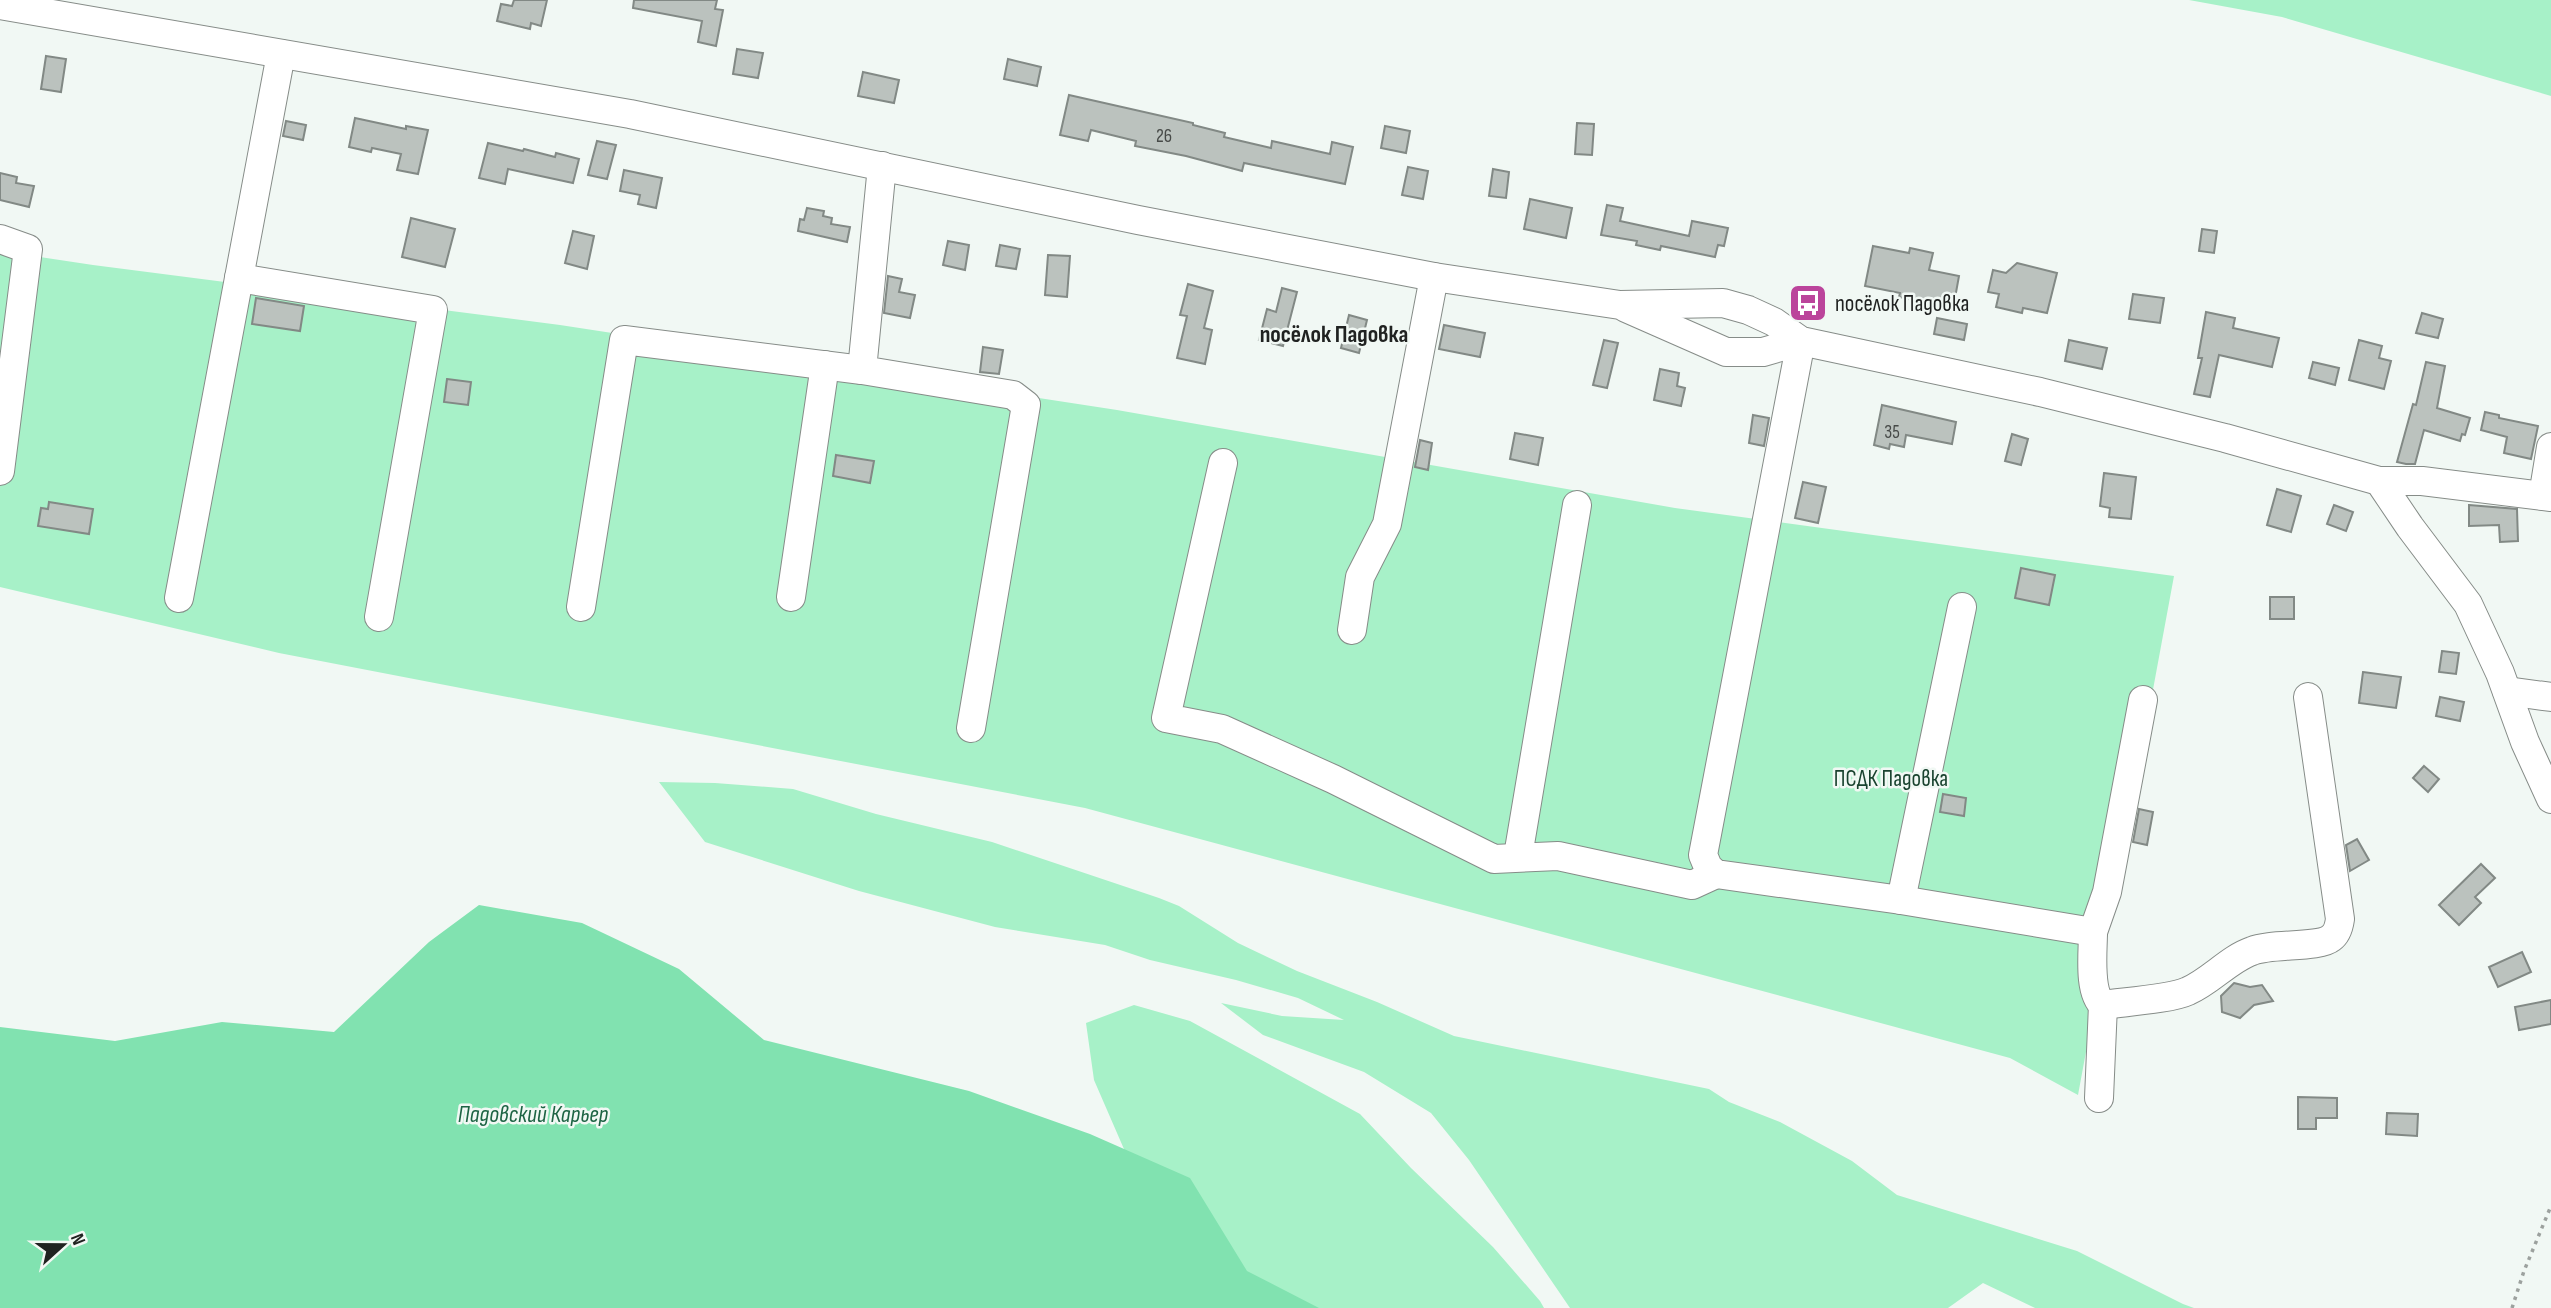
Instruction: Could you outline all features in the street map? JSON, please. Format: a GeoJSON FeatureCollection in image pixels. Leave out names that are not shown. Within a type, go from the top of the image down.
{"type":"FeatureCollection","features":[{"type":"Feature","properties":{"kind":"street"},"geometry":{"type":"LineString","coordinates":[[0,5],[630,114],[1434,277],[1620,305],[1723,303],[1748,310],[1774,322],[1801,341],[2040,392],[2225,438],[2379,481],[2422,481],[2547,497],[2551,447]]}},
{"type":"Feature","properties":{"kind":"street"},"geometry":{"type":"LineString","coordinates":[[179,598],[281,54]]}},
{"type":"Feature","properties":{"kind":"street"},"geometry":{"type":"LineString","coordinates":[[862,370],[882,166]]}},
{"type":"Feature","properties":{"kind":"street"},"geometry":{"type":"LineString","coordinates":[[0,239],[28,249],[0,471]]}},
{"type":"Feature","properties":{"kind":"street"},"geometry":{"type":"LineString","coordinates":[[1352,630],[1360,577],[1387,524],[1434,277]]}},
{"type":"Feature","properties":{"kind":"street"},"geometry":{"type":"LineString","coordinates":[[239,278],[433,310],[379,617]]}},
{"type":"Feature","properties":{"kind":"street"},"geometry":{"type":"LineString","coordinates":[[1620,305],[1726,352],[1763,352],[1801,341]]}},
{"type":"Feature","properties":{"kind":"street"},"geometry":{"type":"LineString","coordinates":[[581,607],[624,340],[862,370],[1013,395],[1026,405],[971,728]]}},
{"type":"Feature","properties":{"kind":"street"},"geometry":{"type":"LineString","coordinates":[[1716,874],[1708,867],[1703,855],[1801,341]]}},
{"type":"Feature","properties":{"kind":"street"},"geometry":{"type":"LineString","coordinates":[[790,597],[825,365]]}},
{"type":"Feature","properties":{"kind":"street"},"geometry":{"type":"LineString","coordinates":[[1223,463],[1166,718],[1222,729],[1333,779],[1494,859],[1558,856],[1692,885],[1716,874],[1901,900],[2093,932]]}},
{"type":"Feature","properties":{"kind":"street"},"geometry":{"type":"LineString","coordinates":[[2379,481],[2468,604],[2551,800]]}},
{"type":"Feature","properties":{"kind":"street"},"geometry":{"type":"LineString","coordinates":[[1518,856],[1577,505]]}},
{"type":"Feature","properties":{"kind":"street"},"geometry":{"type":"LineString","coordinates":[[1901,900],[1962,607]]}},
{"type":"Feature","properties":{"kind":"street"},"geometry":{"type":"LineString","coordinates":[[2507,691],[2551,697]]}},
{"type":"Feature","properties":{"kind":"street"},"geometry":{"type":"LineString","coordinates":[[2143,700],[2107,891],[2093,932],[2093,988],[2096,999],[2103,1005],[2185,993],[2248,952],[2265,946],[2323,942],[2332,938],[2338,929],[2340,919],[2308,697]]}},
{"type":"Feature","properties":{"kind":"street"},"geometry":{"type":"LineString","coordinates":[[2099,1098],[2103,1005]]}},
{"type":"Feature","properties":{"kind":"path"},"geometry":{"type":"LineString","coordinates":[[2512,1308],[2551,1206]]}},
{"type":"Feature","properties":{"kind":"green space"},"geometry":{"type":"Polygon","coordinates":[[[2189,0],[2551,0],[2551,96],[2282,17],[2189,0]]]}},
{"type":"Feature","properties":{"kind":"green space","name":"ПСДК Падовка"},"geometry":{"type":"Polygon","coordinates":[[[0,251],[560,325],[1117,410],[1675,508],[2174,576],[2078,1095],[2010,1058],[1085,808],[279,653],[0,587],[0,251]]]}},
{"type":"Feature","properties":{"kind":"green space"},"geometry":{"type":"Polygon","coordinates":[[[659,782],[793,789],[876,814],[992,842],[1159,898],[1179,906],[1238,943],[1297,971],[1454,1036],[1709,1089],[1729,1102],[1780,1122],[1852,1161],[1897,1195],[2077,1251],[2194,1308],[2035,1308],[1983,1283],[1948,1308],[1570,1308],[1469,1160],[1431,1113],[1364,1072],[1263,1035],[1221,1003],[1282,1016],[1344,1020],[1298,998],[1236,980],[1150,960],[1105,945],[995,927],[859,891],[705,842],[659,782]]]}},
{"type":"Feature","properties":{"kind":"green space"},"geometry":{"type":"Polygon","coordinates":[[[1134,1005],[1190,1021],[1360,1114],[1411,1168],[1493,1247],[1544,1308],[1193,1308],[1094,1080],[1086,1023],[1134,1005]]]}},
{"type":"Feature","properties":{"kind":"water","name":"Падовский Карьер"},"geometry":{"type":"Polygon","coordinates":[[[479,905],[582,923],[679,969],[764,1040],[969,1091],[1090,1134],[1190,1178],[1247,1271],[1319,1308],[0,1308],[0,1027],[115,1041],[222,1022],[334,1032],[429,942],[479,905]]]}},
{"type":"Feature","properties":{"kind":"building"},"geometry":{"type":"Polygon","coordinates":[[[514,0],[547,0],[541,26],[531,23],[530,29],[497,21],[501,4],[512,6],[514,0]]]}},
{"type":"Feature","properties":{"kind":"building"},"geometry":{"type":"Polygon","coordinates":[[[634,0],[717,0],[715,9],[723,10],[716,46],[698,42],[702,21],[633,8],[634,0]]]}},
{"type":"Feature","properties":{"kind":"building"},"geometry":{"type":"Polygon","coordinates":[[[737,49],[763,53],[758,78],[733,74],[737,49]]]}},
{"type":"Feature","properties":{"kind":"building"},"geometry":{"type":"Polygon","coordinates":[[[46,56],[66,59],[61,92],[41,89],[46,56]]]}},
{"type":"Feature","properties":{"kind":"building"},"geometry":{"type":"Polygon","coordinates":[[[1008,59],[1041,67],[1037,86],[1004,79],[1008,59]]]}},
{"type":"Feature","properties":{"kind":"building"},"geometry":{"type":"Polygon","coordinates":[[[863,72],[899,80],[894,103],[858,96],[863,72]]]}},
{"type":"Feature","properties":{"kind":"building"},"geometry":{"type":"Polygon","coordinates":[[[1069,95],[1193,123],[1225,133],[1224,137],[1271,148],[1272,141],[1330,154],[1332,142],[1353,147],[1345,184],[1244,163],[1242,171],[1135,146],[1136,141],[1091,130],[1088,141],[1060,135],[1069,95]]]}},
{"type":"Feature","properties":{"kind":"building"},"geometry":{"type":"Polygon","coordinates":[[[355,118],[406,129],[406,126],[428,130],[418,174],[397,170],[401,154],[349,147],[355,118]]]}},
{"type":"Feature","properties":{"kind":"building"},"geometry":{"type":"Polygon","coordinates":[[[286,121],[306,125],[303,140],[283,136],[286,121]]]}},
{"type":"Feature","properties":{"kind":"building"},"geometry":{"type":"Polygon","coordinates":[[[1577,123],[1594,124],[1592,155],[1575,154],[1577,123]]]}},
{"type":"Feature","properties":{"kind":"building"},"geometry":{"type":"Polygon","coordinates":[[[1385,126],[1410,131],[1406,153],[1381,148],[1385,126]]]}},
{"type":"Feature","properties":{"kind":"building"},"geometry":{"type":"Polygon","coordinates":[[[597,141],[616,145],[607,179],[588,175],[597,141]]]}},
{"type":"Feature","properties":{"kind":"building"},"geometry":{"type":"Polygon","coordinates":[[[488,143],[555,157],[556,153],[579,159],[573,183],[508,169],[505,184],[479,178],[488,143]]]}},
{"type":"Feature","properties":{"kind":"building"},"geometry":{"type":"Polygon","coordinates":[[[1408,167],[1428,171],[1423,199],[1402,195],[1408,167]]]}},
{"type":"Feature","properties":{"kind":"building"},"geometry":{"type":"Polygon","coordinates":[[[1493,169],[1509,172],[1506,198],[1489,196],[1493,169]]]}},
{"type":"Feature","properties":{"kind":"building"},"geometry":{"type":"Polygon","coordinates":[[[624,170],[662,178],[656,208],[638,204],[640,195],[620,191],[624,170]]]}},
{"type":"Feature","properties":{"kind":"building"},"geometry":{"type":"Polygon","coordinates":[[[0,173],[17,177],[16,183],[34,186],[29,207],[0,200],[0,173]]]}},
{"type":"Feature","properties":{"kind":"building"},"geometry":{"type":"Polygon","coordinates":[[[1530,199],[1572,208],[1566,238],[1524,229],[1530,199]]]}},
{"type":"Feature","properties":{"kind":"building"},"geometry":{"type":"Polygon","coordinates":[[[1607,205],[1623,208],[1620,221],[1689,236],[1692,221],[1728,228],[1724,246],[1718,245],[1715,257],[1661,246],[1660,250],[1636,245],[1637,241],[1601,235],[1607,205]]]}},
{"type":"Feature","properties":{"kind":"building"},"geometry":{"type":"Polygon","coordinates":[[[807,208],[824,211],[823,216],[832,218],[831,224],[850,227],[847,242],[798,231],[800,219],[804,220],[807,208]]]}},
{"type":"Feature","properties":{"kind":"building"},"geometry":{"type":"Polygon","coordinates":[[[411,218],[455,229],[445,267],[402,257],[411,218]]]}},
{"type":"Feature","properties":{"kind":"building"},"geometry":{"type":"Polygon","coordinates":[[[2202,229],[2217,231],[2214,253],[2199,251],[2202,229]]]}},
{"type":"Feature","properties":{"kind":"building"},"geometry":{"type":"Polygon","coordinates":[[[573,231],[594,236],[587,269],[565,263],[573,231]]]}},
{"type":"Feature","properties":{"kind":"building"},"geometry":{"type":"Polygon","coordinates":[[[948,241],[969,245],[965,270],[943,265],[948,241]]]}},
{"type":"Feature","properties":{"kind":"building"},"geometry":{"type":"Polygon","coordinates":[[[1000,245],[1020,249],[1016,269],[996,266],[1000,245]]]}},
{"type":"Feature","properties":{"kind":"building"},"geometry":{"type":"Polygon","coordinates":[[[1873,246],[1909,253],[1910,248],[1933,253],[1929,270],[1959,276],[1953,309],[1865,286],[1873,246]]]}},
{"type":"Feature","properties":{"kind":"building"},"geometry":{"type":"Polygon","coordinates":[[[1048,255],[1070,256],[1067,297],[1045,295],[1048,255]]]}},
{"type":"Feature","properties":{"kind":"building"},"geometry":{"type":"Polygon","coordinates":[[[2017,263],[2057,273],[2047,313],[2023,308],[2022,313],[1996,307],[1999,294],[1988,292],[1993,270],[2006,273],[2017,263]]]}},
{"type":"Feature","properties":{"kind":"building"},"geometry":{"type":"Polygon","coordinates":[[[888,276],[902,279],[899,292],[915,295],[910,318],[884,313],[888,276]]]}},
{"type":"Feature","properties":{"kind":"building"},"geometry":{"type":"Polygon","coordinates":[[[1188,284],[1213,291],[1204,328],[1212,330],[1205,364],[1177,358],[1187,316],[1180,315],[1188,284]]]}},
{"type":"Feature","properties":{"kind":"building"},"geometry":{"type":"Polygon","coordinates":[[[1282,288],[1297,292],[1283,346],[1259,340],[1267,309],[1276,312],[1282,288]]]}},
{"type":"Feature","properties":{"kind":"building"},"geometry":{"type":"Polygon","coordinates":[[[2133,294],[2164,298],[2160,323],[2129,319],[2133,294]]]}},
{"type":"Feature","properties":{"kind":"building"},"geometry":{"type":"Polygon","coordinates":[[[256,298],[304,306],[300,331],[252,324],[256,298]]]}},
{"type":"Feature","properties":{"kind":"building"},"geometry":{"type":"Polygon","coordinates":[[[2206,312],[2235,318],[2233,328],[2279,338],[2272,367],[2219,355],[2210,397],[2194,394],[2202,358],[2198,358],[2206,312]]]}},
{"type":"Feature","properties":{"kind":"building"},"geometry":{"type":"Polygon","coordinates":[[[2422,313],[2443,319],[2438,338],[2416,333],[2422,313]]]}},
{"type":"Feature","properties":{"kind":"building"},"geometry":{"type":"Polygon","coordinates":[[[1349,315],[1367,320],[1359,353],[1341,348],[1349,315]]]}},
{"type":"Feature","properties":{"kind":"building"},"geometry":{"type":"Polygon","coordinates":[[[1937,318],[1967,324],[1964,340],[1934,334],[1937,318]]]}},
{"type":"Feature","properties":{"kind":"building"},"geometry":{"type":"Polygon","coordinates":[[[1444,325],[1485,333],[1480,357],[1439,349],[1444,325]]]}},
{"type":"Feature","properties":{"kind":"building"},"geometry":{"type":"Polygon","coordinates":[[[1604,340],[1618,343],[1607,388],[1593,385],[1604,340]]]}},
{"type":"Feature","properties":{"kind":"building"},"geometry":{"type":"Polygon","coordinates":[[[2069,340],[2107,348],[2102,369],[2065,361],[2069,340]]]}},
{"type":"Feature","properties":{"kind":"building"},"geometry":{"type":"Polygon","coordinates":[[[2359,340],[2382,346],[2379,358],[2391,361],[2384,389],[2349,380],[2359,340]]]}},
{"type":"Feature","properties":{"kind":"building"},"geometry":{"type":"Polygon","coordinates":[[[983,347],[1003,350],[999,374],[980,372],[983,347]]]}},
{"type":"Feature","properties":{"kind":"building"},"geometry":{"type":"Polygon","coordinates":[[[2313,362],[2339,368],[2335,385],[2309,378],[2313,362]]]}},
{"type":"Feature","properties":{"kind":"building"},"geometry":{"type":"Polygon","coordinates":[[[2426,362],[2445,366],[2437,408],[2470,418],[2465,435],[2462,434],[2460,441],[2424,430],[2415,464],[2397,462],[2413,404],[2416,405],[2426,362]]]}},
{"type":"Feature","properties":{"kind":"building"},"geometry":{"type":"Polygon","coordinates":[[[1660,369],[1679,373],[1677,386],[1685,388],[1681,406],[1654,400],[1660,369]]]}},
{"type":"Feature","properties":{"kind":"building"},"geometry":{"type":"Polygon","coordinates":[[[447,379],[471,382],[468,405],[444,402],[447,379]]]}},
{"type":"Feature","properties":{"kind":"building"},"geometry":{"type":"Polygon","coordinates":[[[1882,405],[1956,422],[1952,444],[1906,435],[1904,447],[1890,444],[1889,449],[1874,445],[1882,405]]]}},
{"type":"Feature","properties":{"kind":"building"},"geometry":{"type":"Polygon","coordinates":[[[2485,412],[2499,415],[2499,418],[2538,426],[2531,459],[2504,453],[2507,437],[2481,430],[2485,412]]]}},
{"type":"Feature","properties":{"kind":"building"},"geometry":{"type":"Polygon","coordinates":[[[1753,415],[1769,418],[1764,446],[1749,443],[1753,415]]]}},
{"type":"Feature","properties":{"kind":"building"},"geometry":{"type":"Polygon","coordinates":[[[1515,433],[1543,438],[1538,465],[1510,459],[1515,433]]]}},
{"type":"Feature","properties":{"kind":"building"},"geometry":{"type":"Polygon","coordinates":[[[2012,434],[2028,439],[2021,465],[2005,461],[2012,434]]]}},
{"type":"Feature","properties":{"kind":"building"},"geometry":{"type":"Polygon","coordinates":[[[1420,440],[1432,443],[1428,470],[1415,467],[1420,440]]]}},
{"type":"Feature","properties":{"kind":"building"},"geometry":{"type":"Polygon","coordinates":[[[836,455],[874,461],[870,483],[833,476],[836,455]]]}},
{"type":"Feature","properties":{"kind":"building"},"geometry":{"type":"Polygon","coordinates":[[[2104,473],[2136,477],[2131,519],[2109,517],[2110,508],[2100,506],[2104,473]]]}},
{"type":"Feature","properties":{"kind":"building"},"geometry":{"type":"Polygon","coordinates":[[[1803,482],[1826,487],[1818,523],[1795,518],[1803,482]]]}},
{"type":"Feature","properties":{"kind":"building"},"geometry":{"type":"Polygon","coordinates":[[[2277,489],[2301,496],[2291,532],[2267,525],[2277,489]]]}},
{"type":"Feature","properties":{"kind":"building"},"geometry":{"type":"Polygon","coordinates":[[[49,502],[93,509],[89,534],[38,526],[41,508],[48,509],[49,502]]]}},
{"type":"Feature","properties":{"kind":"building"},"geometry":{"type":"Polygon","coordinates":[[[2334,505],[2353,512],[2346,531],[2327,524],[2334,505]]]}},
{"type":"Feature","properties":{"kind":"building"},"geometry":{"type":"Polygon","coordinates":[[[2469,505],[2517,509],[2518,541],[2500,542],[2499,525],[2469,526],[2469,505]]]}},
{"type":"Feature","properties":{"kind":"building"},"geometry":{"type":"Polygon","coordinates":[[[2021,568],[2055,575],[2049,605],[2015,598],[2021,568]]]}},
{"type":"Feature","properties":{"kind":"building"},"geometry":{"type":"Polygon","coordinates":[[[2270,597],[2294,597],[2294,619],[2270,619],[2270,597]]]}},
{"type":"Feature","properties":{"kind":"building"},"geometry":{"type":"Polygon","coordinates":[[[2442,651],[2459,653],[2456,674],[2439,672],[2442,651]]]}},
{"type":"Feature","properties":{"kind":"building"},"geometry":{"type":"Polygon","coordinates":[[[2363,672],[2401,677],[2396,708],[2359,703],[2363,672]]]}},
{"type":"Feature","properties":{"kind":"building"},"geometry":{"type":"Polygon","coordinates":[[[2440,697],[2464,702],[2460,721],[2436,716],[2440,697]]]}},
{"type":"Feature","properties":{"kind":"building"},"geometry":{"type":"Polygon","coordinates":[[[2424,766],[2439,779],[2428,792],[2413,778],[2424,766]]]}},
{"type":"Feature","properties":{"kind":"building"},"geometry":{"type":"Polygon","coordinates":[[[1943,794],[1966,798],[1964,816],[1940,812],[1943,794]]]}},
{"type":"Feature","properties":{"kind":"building"},"geometry":{"type":"Polygon","coordinates":[[[2139,809],[2153,812],[2147,845],[2133,842],[2139,809]]]}},
{"type":"Feature","properties":{"kind":"building"},"geometry":{"type":"Polygon","coordinates":[[[2357,839],[2369,860],[2350,871],[2346,845],[2357,839]]]}},
{"type":"Feature","properties":{"kind":"building"},"geometry":{"type":"Polygon","coordinates":[[[2481,864],[2495,878],[2475,897],[2481,903],[2459,925],[2439,905],[2481,864]]]}},
{"type":"Feature","properties":{"kind":"building"},"geometry":{"type":"Polygon","coordinates":[[[2522,952],[2531,972],[2498,987],[2489,967],[2522,952]]]}},
{"type":"Feature","properties":{"kind":"building"},"geometry":{"type":"Polygon","coordinates":[[[2234,983],[2250,987],[2262,985],[2273,1001],[2254,1005],[2240,1018],[2222,1012],[2221,996],[2234,983]]]}},
{"type":"Feature","properties":{"kind":"building"},"geometry":{"type":"Polygon","coordinates":[[[2551,1000],[2551,1024],[2519,1030],[2515,1007],[2551,1000]]]}},
{"type":"Feature","properties":{"kind":"building"},"geometry":{"type":"Polygon","coordinates":[[[2298,1097],[2337,1098],[2337,1118],[2316,1118],[2316,1129],[2298,1129],[2298,1097]]]}},
{"type":"Feature","properties":{"kind":"building"},"geometry":{"type":"Polygon","coordinates":[[[2387,1113],[2418,1114],[2417,1136],[2386,1134],[2387,1113]]]}},
{"type":"Feature","properties":{"kind":"place","name":"посёлок Падовка"},"geometry":{"type":"Point","coordinates":[1808,303]}},
{"type":"Feature","properties":{"kind":"district","name":"посёлок Падовка"},"geometry":{"type":"Point","coordinates":[1334,334]}}]}
